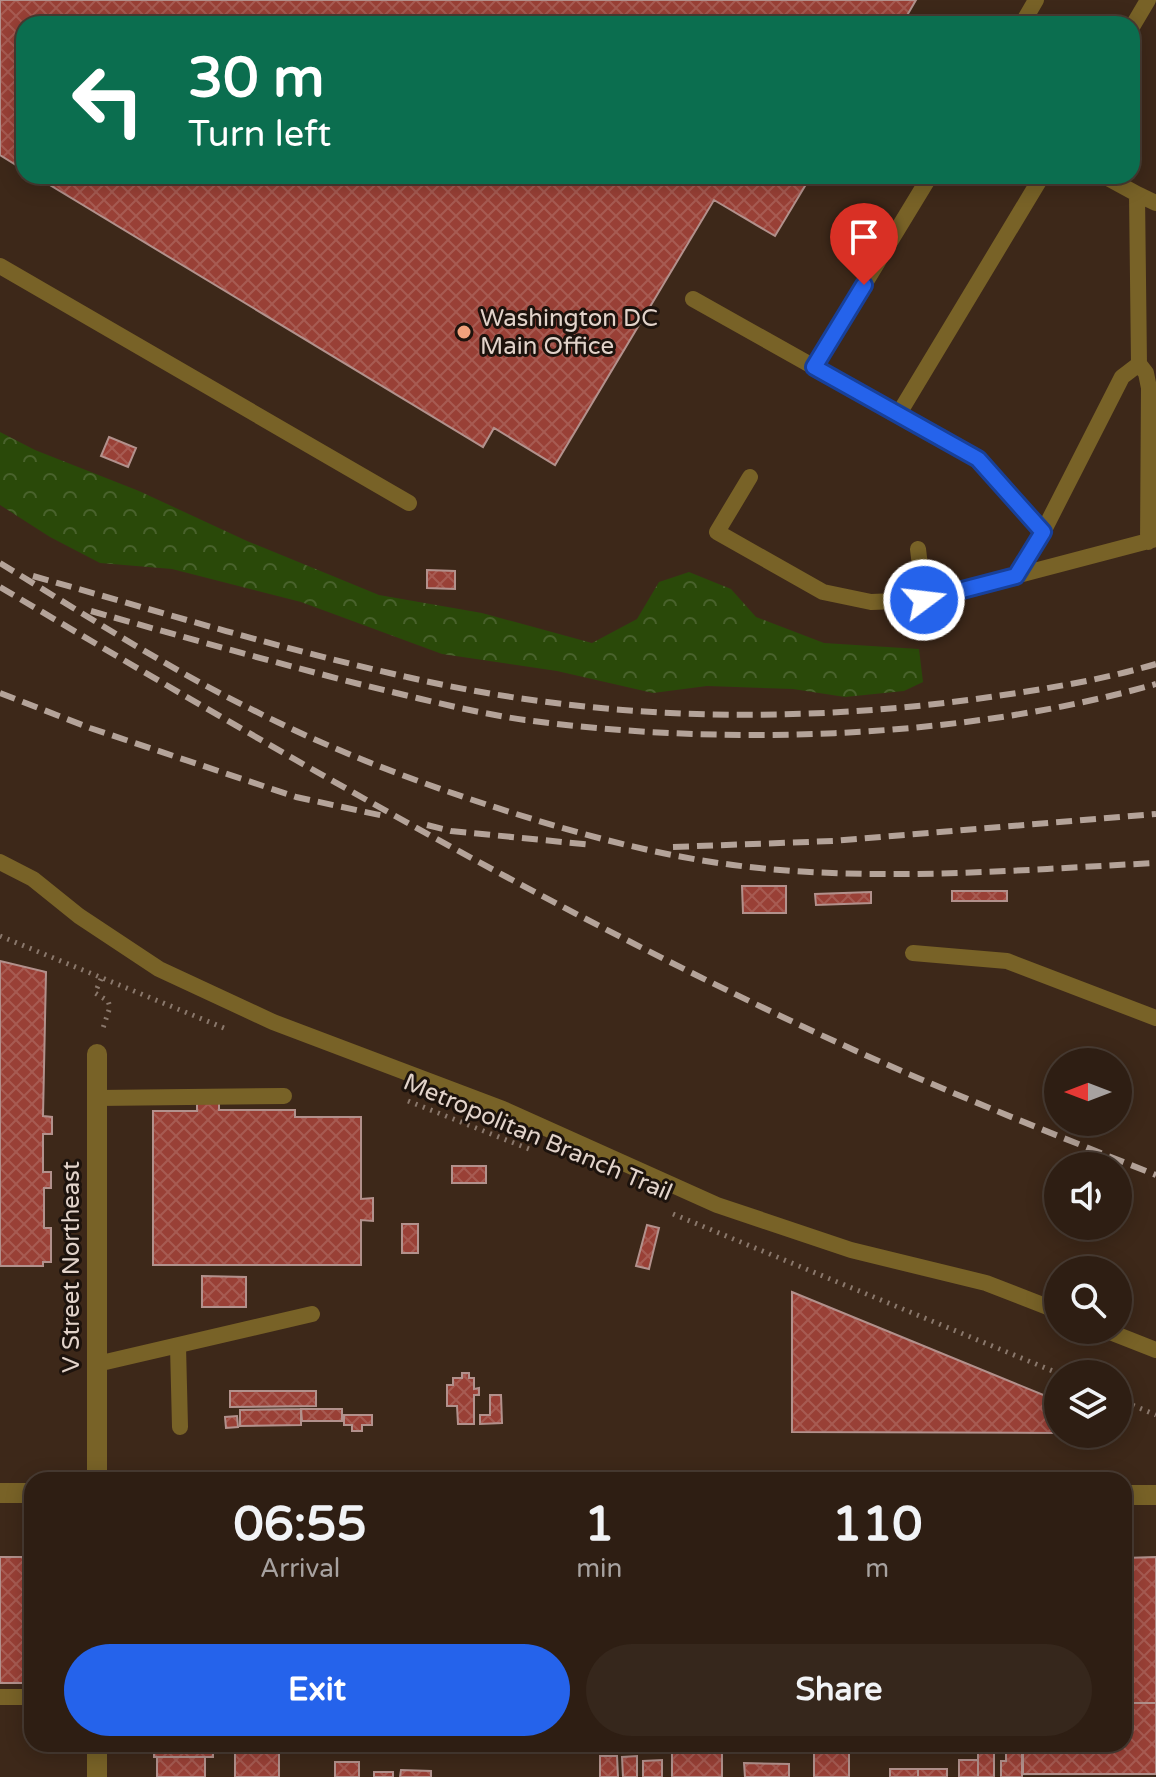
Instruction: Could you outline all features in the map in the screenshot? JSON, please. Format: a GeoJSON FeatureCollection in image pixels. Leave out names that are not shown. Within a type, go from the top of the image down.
{"type":"FeatureCollection","features":[{"type":"Feature","properties":{"kind":"street","name":"V Street Northeast"},"geometry":{"type":"LineString","coordinates":[[97,1054],[97,1472]]}},
{"type":"Feature","properties":{"kind":"street"},"geometry":{"type":"LineString","coordinates":[[0,1493],[24,1493]]}},
{"type":"Feature","properties":{"kind":"street"},"geometry":{"type":"LineString","coordinates":[[1132,1495],[1156,1495]]}},
{"type":"Feature","properties":{"kind":"street"},"geometry":{"type":"LineString","coordinates":[[97,1752],[97,1777]]}},
{"type":"Feature","properties":{"kind":"lane"},"geometry":{"type":"LineString","coordinates":[[814,367],[925,184]]}},
{"type":"Feature","properties":{"kind":"lane"},"geometry":{"type":"LineString","coordinates":[[898,415],[1037,184]]}},
{"type":"Feature","properties":{"kind":"lane"},"geometry":{"type":"LineString","coordinates":[[1119,184],[1156,203]]}},
{"type":"Feature","properties":{"kind":"lane"},"geometry":{"type":"LineString","coordinates":[[750,477],[717,532],[823,592],[871,602],[924,600],[1152,540],[1149,388],[1146,373],[1139,364],[1137,194]]}},
{"type":"Feature","properties":{"kind":"lane"},"geometry":{"type":"LineString","coordinates":[[0,266],[409,503]]}},
{"type":"Feature","properties":{"kind":"lane"},"geometry":{"type":"LineString","coordinates":[[693,299],[978,459],[1043,532]]}},
{"type":"Feature","properties":{"kind":"lane"},"geometry":{"type":"LineString","coordinates":[[1016,576],[1043,532],[1122,377],[1139,364]]}},
{"type":"Feature","properties":{"kind":"lane"},"geometry":{"type":"LineString","coordinates":[[918,549],[924,600]]}},
{"type":"Feature","properties":{"kind":"lane"},"geometry":{"type":"LineString","coordinates":[[0,862],[33,879],[79,916],[159,969],[273,1022],[503,1109],[717,1205],[851,1250],[986,1283],[1044,1306]]}},
{"type":"Feature","properties":{"kind":"lane"},"geometry":{"type":"LineString","coordinates":[[913,953],[1007,961],[1156,1018]]}},
{"type":"Feature","properties":{"kind":"lane"},"geometry":{"type":"LineString","coordinates":[[97,1098],[284,1096]]}},
{"type":"Feature","properties":{"kind":"lane"},"geometry":{"type":"LineString","coordinates":[[97,1364],[312,1314]]}},
{"type":"Feature","properties":{"kind":"lane"},"geometry":{"type":"LineString","coordinates":[[1132,1341],[1156,1350]]}},
{"type":"Feature","properties":{"kind":"lane"},"geometry":{"type":"LineString","coordinates":[[178,1346],[180,1427]]}},
{"type":"Feature","properties":{"kind":"lane"},"geometry":{"type":"LineString","coordinates":[[0,1697],[24,1697]]}},
{"type":"Feature","properties":{"kind":"path"},"geometry":{"type":"LineString","coordinates":[[0,936],[234,1032]]}},
{"type":"Feature","properties":{"kind":"path"},"geometry":{"type":"LineString","coordinates":[[101,979],[95,993],[108,1001],[110,1007],[104,1018]]}},
{"type":"Feature","properties":{"kind":"path","name":"Metropolitan Branch Trail"},"geometry":{"type":"LineString","coordinates":[[397,1097],[530,1150]]}},
{"type":"Feature","properties":{"kind":"path","name":"Metropolitan Branch Trail"},"geometry":{"type":"LineString","coordinates":[[666,1210],[1044,1367]]}},
{"type":"Feature","properties":{"kind":"path"},"geometry":{"type":"LineString","coordinates":[[1132,1405],[1156,1415]]}},
{"type":"Feature","properties":{"kind":"green space"},"geometry":{"type":"Polygon","coordinates":[[[0,432],[35,450],[139,491],[247,541],[379,595],[482,613],[592,643],[637,619],[659,582],[689,572],[731,589],[756,617],[824,643],[919,649],[923,682],[904,691],[845,697],[793,689],[707,686],[653,693],[557,671],[442,654],[301,602],[172,569],[100,563],[50,537],[0,505],[0,432]]]}},
{"type":"Feature","properties":{"kind":"building"},"geometry":{"type":"Polygon","coordinates":[[[0,0],[916,0],[907,16],[16,16],[16,165],[0,155],[0,0]]]}},
{"type":"Feature","properties":{"kind":"building","name":"Washington DC Main Office"},"geometry":{"type":"Polygon","coordinates":[[[48,184],[806,184],[775,236],[714,200],[555,465],[494,428],[483,447],[48,184]]]}},
{"type":"Feature","properties":{"kind":"building"},"geometry":{"type":"Polygon","coordinates":[[[109,437],[136,448],[128,467],[101,456],[109,437]]]}},
{"type":"Feature","properties":{"kind":"building"},"geometry":{"type":"Polygon","coordinates":[[[427,570],[455,571],[455,589],[427,588],[427,570]]]}},
{"type":"Feature","properties":{"kind":"building"},"geometry":{"type":"Polygon","coordinates":[[[742,886],[786,886],[786,913],[743,913],[742,886]]]}},
{"type":"Feature","properties":{"kind":"building"},"geometry":{"type":"Polygon","coordinates":[[[952,891],[1007,891],[1007,901],[952,901],[952,891]]]}},
{"type":"Feature","properties":{"kind":"building"},"geometry":{"type":"Polygon","coordinates":[[[871,892],[871,903],[816,905],[815,894],[871,892]]]}},
{"type":"Feature","properties":{"kind":"building"},"geometry":{"type":"Polygon","coordinates":[[[0,961],[46,972],[43,1116],[52,1117],[52,1134],[43,1134],[43,1172],[51,1172],[51,1188],[44,1188],[44,1228],[51,1228],[51,1262],[43,1262],[43,1266],[0,1266],[0,961]]]}},
{"type":"Feature","properties":{"kind":"building"},"geometry":{"type":"Polygon","coordinates":[[[197,1102],[219,1102],[219,1110],[295,1110],[295,1117],[361,1117],[361,1199],[373,1198],[373,1221],[361,1220],[361,1265],[153,1265],[153,1111],[197,1111],[197,1102]]]}},
{"type":"Feature","properties":{"kind":"building"},"geometry":{"type":"Polygon","coordinates":[[[452,1166],[486,1166],[486,1183],[452,1183],[452,1166]]]}},
{"type":"Feature","properties":{"kind":"building"},"geometry":{"type":"Polygon","coordinates":[[[402,1224],[418,1224],[418,1253],[402,1253],[402,1224]]]}},
{"type":"Feature","properties":{"kind":"building"},"geometry":{"type":"Polygon","coordinates":[[[647,1225],[659,1228],[649,1269],[636,1266],[647,1225]]]}},
{"type":"Feature","properties":{"kind":"building"},"geometry":{"type":"Polygon","coordinates":[[[202,1276],[246,1277],[246,1307],[202,1307],[202,1276]]]}},
{"type":"Feature","properties":{"kind":"building"},"geometry":{"type":"Polygon","coordinates":[[[792,1292],[1044,1395],[1044,1433],[792,1432],[792,1292]]]}},
{"type":"Feature","properties":{"kind":"building"},"geometry":{"type":"Polygon","coordinates":[[[462,1373],[469,1373],[469,1378],[474,1378],[474,1389],[479,1388],[479,1395],[474,1395],[474,1424],[458,1424],[457,1406],[447,1406],[447,1385],[453,1385],[453,1378],[462,1378],[462,1373]]]}},
{"type":"Feature","properties":{"kind":"building"},"geometry":{"type":"Polygon","coordinates":[[[230,1391],[316,1391],[316,1406],[230,1407],[230,1391]]]}},
{"type":"Feature","properties":{"kind":"building"},"geometry":{"type":"Polygon","coordinates":[[[490,1395],[501,1395],[502,1423],[480,1424],[480,1415],[490,1415],[490,1395]]]}},
{"type":"Feature","properties":{"kind":"building"},"geometry":{"type":"Polygon","coordinates":[[[301,1409],[301,1425],[240,1426],[240,1410],[301,1409]]]}},
{"type":"Feature","properties":{"kind":"building"},"geometry":{"type":"Polygon","coordinates":[[[301,1409],[342,1409],[342,1421],[302,1421],[301,1409]]]}},
{"type":"Feature","properties":{"kind":"building"},"geometry":{"type":"Polygon","coordinates":[[[344,1415],[372,1415],[372,1425],[362,1425],[362,1431],[352,1431],[352,1425],[344,1425],[344,1415]]]}},
{"type":"Feature","properties":{"kind":"building"},"geometry":{"type":"Polygon","coordinates":[[[237,1416],[238,1427],[226,1428],[225,1417],[237,1416]]]}},
{"type":"Feature","properties":{"kind":"building"},"geometry":{"type":"Polygon","coordinates":[[[0,1557],[24,1557],[24,1683],[0,1683],[0,1557]]]}},
{"type":"Feature","properties":{"kind":"building"},"geometry":{"type":"Polygon","coordinates":[[[1156,1557],[1156,1703],[1132,1703],[1132,1558],[1156,1557]]]}},
{"type":"Feature","properties":{"kind":"building"},"geometry":{"type":"Polygon","coordinates":[[[1132,1703],[1156,1703],[1156,1774],[1023,1774],[1023,1752],[1132,1752],[1132,1703]]]}},
{"type":"Feature","properties":{"kind":"building"},"geometry":{"type":"Polygon","coordinates":[[[154,1752],[213,1752],[213,1757],[154,1757],[154,1752]]]}},
{"type":"Feature","properties":{"kind":"building"},"geometry":{"type":"Polygon","coordinates":[[[235,1752],[279,1752],[279,1777],[235,1777],[235,1752]]]}},
{"type":"Feature","properties":{"kind":"building"},"geometry":{"type":"Polygon","coordinates":[[[672,1752],[722,1752],[722,1777],[672,1777],[672,1752]]]}},
{"type":"Feature","properties":{"kind":"building"},"geometry":{"type":"Polygon","coordinates":[[[814,1752],[849,1752],[849,1777],[814,1777],[814,1752]]]}},
{"type":"Feature","properties":{"kind":"building"},"geometry":{"type":"Polygon","coordinates":[[[978,1752],[994,1752],[994,1777],[978,1777],[978,1752]]]}},
{"type":"Feature","properties":{"kind":"building"},"geometry":{"type":"Polygon","coordinates":[[[1006,1752],[1022,1752],[1022,1777],[1001,1777],[1001,1761],[1006,1761],[1006,1752]]]}},
{"type":"Feature","properties":{"kind":"building"},"geometry":{"type":"Polygon","coordinates":[[[600,1756],[617,1756],[618,1777],[600,1777],[600,1756]]]}},
{"type":"Feature","properties":{"kind":"building"},"geometry":{"type":"Polygon","coordinates":[[[637,1756],[637,1777],[623,1777],[622,1757],[637,1756]]]}},
{"type":"Feature","properties":{"kind":"building"},"geometry":{"type":"Polygon","coordinates":[[[157,1757],[205,1757],[205,1777],[157,1777],[157,1757]]]}},
{"type":"Feature","properties":{"kind":"building"},"geometry":{"type":"Polygon","coordinates":[[[662,1760],[662,1777],[643,1777],[643,1761],[662,1760]]]}},
{"type":"Feature","properties":{"kind":"building"},"geometry":{"type":"Polygon","coordinates":[[[959,1760],[978,1760],[978,1777],[959,1777],[959,1760]]]}},
{"type":"Feature","properties":{"kind":"building"},"geometry":{"type":"Polygon","coordinates":[[[335,1762],[359,1762],[359,1777],[335,1777],[335,1762]]]}},
{"type":"Feature","properties":{"kind":"building"},"geometry":{"type":"Polygon","coordinates":[[[744,1763],[789,1764],[789,1777],[745,1777],[744,1763]]]}},
{"type":"Feature","properties":{"kind":"building"},"geometry":{"type":"Polygon","coordinates":[[[890,1769],[918,1769],[918,1777],[890,1777],[890,1769]]]}},
{"type":"Feature","properties":{"kind":"building"},"geometry":{"type":"Polygon","coordinates":[[[918,1769],[947,1769],[947,1777],[918,1777],[918,1769]]]}},
{"type":"Feature","properties":{"kind":"building"},"geometry":{"type":"Polygon","coordinates":[[[401,1770],[431,1771],[431,1777],[400,1777],[401,1770]]]}},
{"type":"Feature","properties":{"kind":"building"},"geometry":{"type":"Polygon","coordinates":[[[374,1772],[393,1772],[393,1777],[374,1777],[374,1772]]]}},
{"type":"Feature","properties":{"kind":"railway"},"geometry":{"type":"LineString","coordinates":[[0,563],[190,677],[312,738],[458,795],[609,841],[733,865],[838,873],[944,873],[1156,863]]}},
{"type":"Feature","properties":{"kind":"railway"},"geometry":{"type":"LineString","coordinates":[[33,576],[266,642],[407,677],[551,703],[624,710],[771,715],[917,706],[1052,687],[1156,664]]}},
{"type":"Feature","properties":{"kind":"railway"},"geometry":{"type":"LineString","coordinates":[[0,587],[390,813],[688,971],[880,1061],[1156,1175]]}},
{"type":"Feature","properties":{"kind":"railway"},"geometry":{"type":"LineString","coordinates":[[91,611],[359,684],[484,713],[525,720],[680,734],[843,733],[924,727],[1004,717],[1156,684]]}},
{"type":"Feature","properties":{"kind":"railway"},"geometry":{"type":"LineString","coordinates":[[0,693],[90,728],[296,797],[384,816]]}},
{"type":"Feature","properties":{"kind":"railway"},"geometry":{"type":"LineString","coordinates":[[673,847],[833,841],[1156,814]]}},
{"type":"Feature","properties":{"kind":"railway"},"geometry":{"type":"LineString","coordinates":[[427,825],[451,831],[593,845]]}},
{"type":"Feature","properties":{"kind":"place","name":"Washington DC Main Office"},"geometry":{"type":"Point","coordinates":[464,332]}},
{"type":"Feature","properties":{"kind":"route"},"geometry":{"type":"LineString","coordinates":[[864,285],[814,367],[978,459],[1043,532],[1016,576],[924,600]]}}]}
